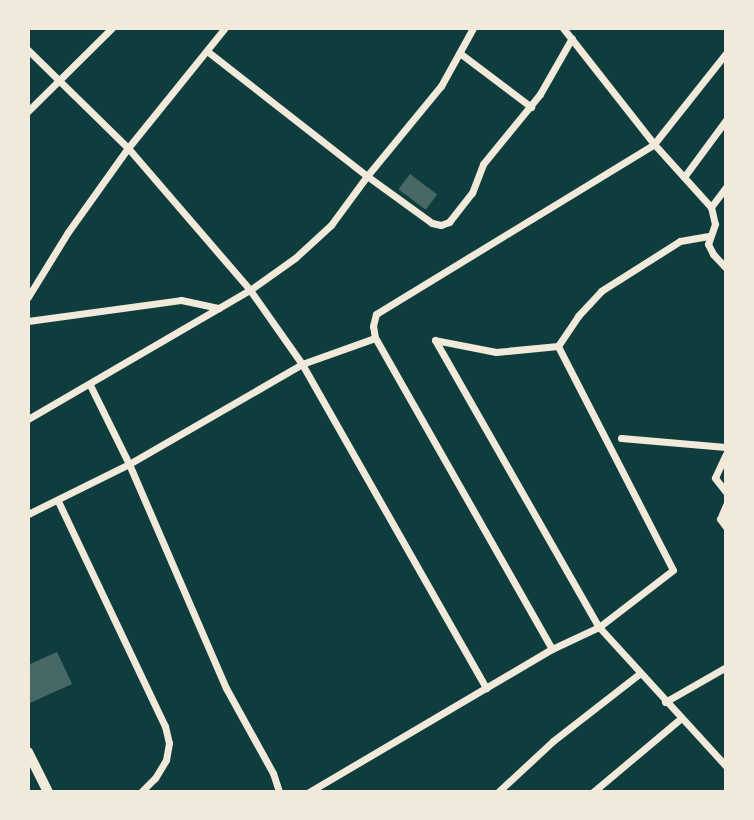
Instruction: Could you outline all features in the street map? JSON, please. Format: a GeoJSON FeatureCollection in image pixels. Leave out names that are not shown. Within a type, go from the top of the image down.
{"type":"FeatureCollection","features":[{"type":"Feature","properties":{"kind":"street"},"geometry":{"type":"LineString","coordinates":[[28,111],[112,28]]}},
{"type":"Feature","properties":{"kind":"street"},"geometry":{"type":"LineString","coordinates":[[28,298],[68,232],[128,148],[225,28]]}},
{"type":"Feature","properties":{"kind":"street"},"geometry":{"type":"LineString","coordinates":[[28,419],[250,290],[295,258],[331,225],[366,176],[441,86],[473,28]]}},
{"type":"Feature","properties":{"kind":"street"},"geometry":{"type":"LineString","coordinates":[[563,28],[654,144],[711,208],[715,224],[709,236],[713,254],[726,268]]}},
{"type":"Feature","properties":{"kind":"street"},"geometry":{"type":"LineString","coordinates":[[207,51],[366,176],[432,223],[449,222],[472,193],[494,149],[531,107],[572,38]]}},
{"type":"Feature","properties":{"kind":"street"},"geometry":{"type":"LineString","coordinates":[[28,50],[128,148],[250,290],[302,364],[486,688]]}},
{"type":"Feature","properties":{"kind":"street"},"geometry":{"type":"LineString","coordinates":[[552,649],[375,338],[373,326],[376,314],[384,306],[447,271],[654,144],[726,53]]}},
{"type":"Feature","properties":{"kind":"street"},"geometry":{"type":"LineString","coordinates":[[461,54],[531,107]]}},
{"type":"Feature","properties":{"kind":"street"},"geometry":{"type":"LineString","coordinates":[[684,177],[726,120]]}},
{"type":"Feature","properties":{"kind":"street"},"geometry":{"type":"LineString","coordinates":[[711,208],[726,187]]}},
{"type":"Feature","properties":{"kind":"street"},"geometry":{"type":"LineString","coordinates":[[558,346],[578,316],[601,291],[680,241],[709,236]]}},
{"type":"Feature","properties":{"kind":"street"},"geometry":{"type":"LineString","coordinates":[[28,321],[181,300],[219,308]]}},
{"type":"Feature","properties":{"kind":"street"},"geometry":{"type":"LineString","coordinates":[[28,514],[129,464],[302,364],[375,338]]}},
{"type":"Feature","properties":{"kind":"street"},"geometry":{"type":"LineString","coordinates":[[558,346],[496,352],[435,340],[599,627],[680,719],[726,766]]}},
{"type":"Feature","properties":{"kind":"street"},"geometry":{"type":"LineString","coordinates":[[309,792],[552,649],[599,627],[673,570],[558,346]]}},
{"type":"Feature","properties":{"kind":"street"},"geometry":{"type":"LineString","coordinates":[[90,385],[129,464],[226,688],[273,774],[279,792]]}},
{"type":"Feature","properties":{"kind":"street"},"geometry":{"type":"LineString","coordinates":[[621,438],[726,447]]}},
{"type":"Feature","properties":{"kind":"street"},"geometry":{"type":"LineString","coordinates":[[726,454],[715,478],[726,492]]}},
{"type":"Feature","properties":{"kind":"street"},"geometry":{"type":"LineString","coordinates":[[58,501],[165,726],[169,743],[166,761],[155,778],[141,792]]}},
{"type":"Feature","properties":{"kind":"street"},"geometry":{"type":"LineString","coordinates":[[726,505],[720,519],[726,527]]}},
{"type":"Feature","properties":{"kind":"street"},"geometry":{"type":"LineString","coordinates":[[665,702],[726,667]]}},
{"type":"Feature","properties":{"kind":"street"},"geometry":{"type":"LineString","coordinates":[[498,792],[553,741],[639,674]]}},
{"type":"Feature","properties":{"kind":"street"},"geometry":{"type":"LineString","coordinates":[[593,792],[680,719]]}},
{"type":"Feature","properties":{"kind":"street"},"geometry":{"type":"LineString","coordinates":[[28,752],[48,792]]}},
{"type":"Feature","properties":{"kind":"building"},"geometry":{"type":"Polygon","coordinates":[[[410,174],[437,194],[426,210],[399,189],[410,174]]]}},
{"type":"Feature","properties":{"kind":"building"},"geometry":{"type":"Polygon","coordinates":[[[57,652],[72,684],[30,703],[28,665],[57,652]]]}}]}
